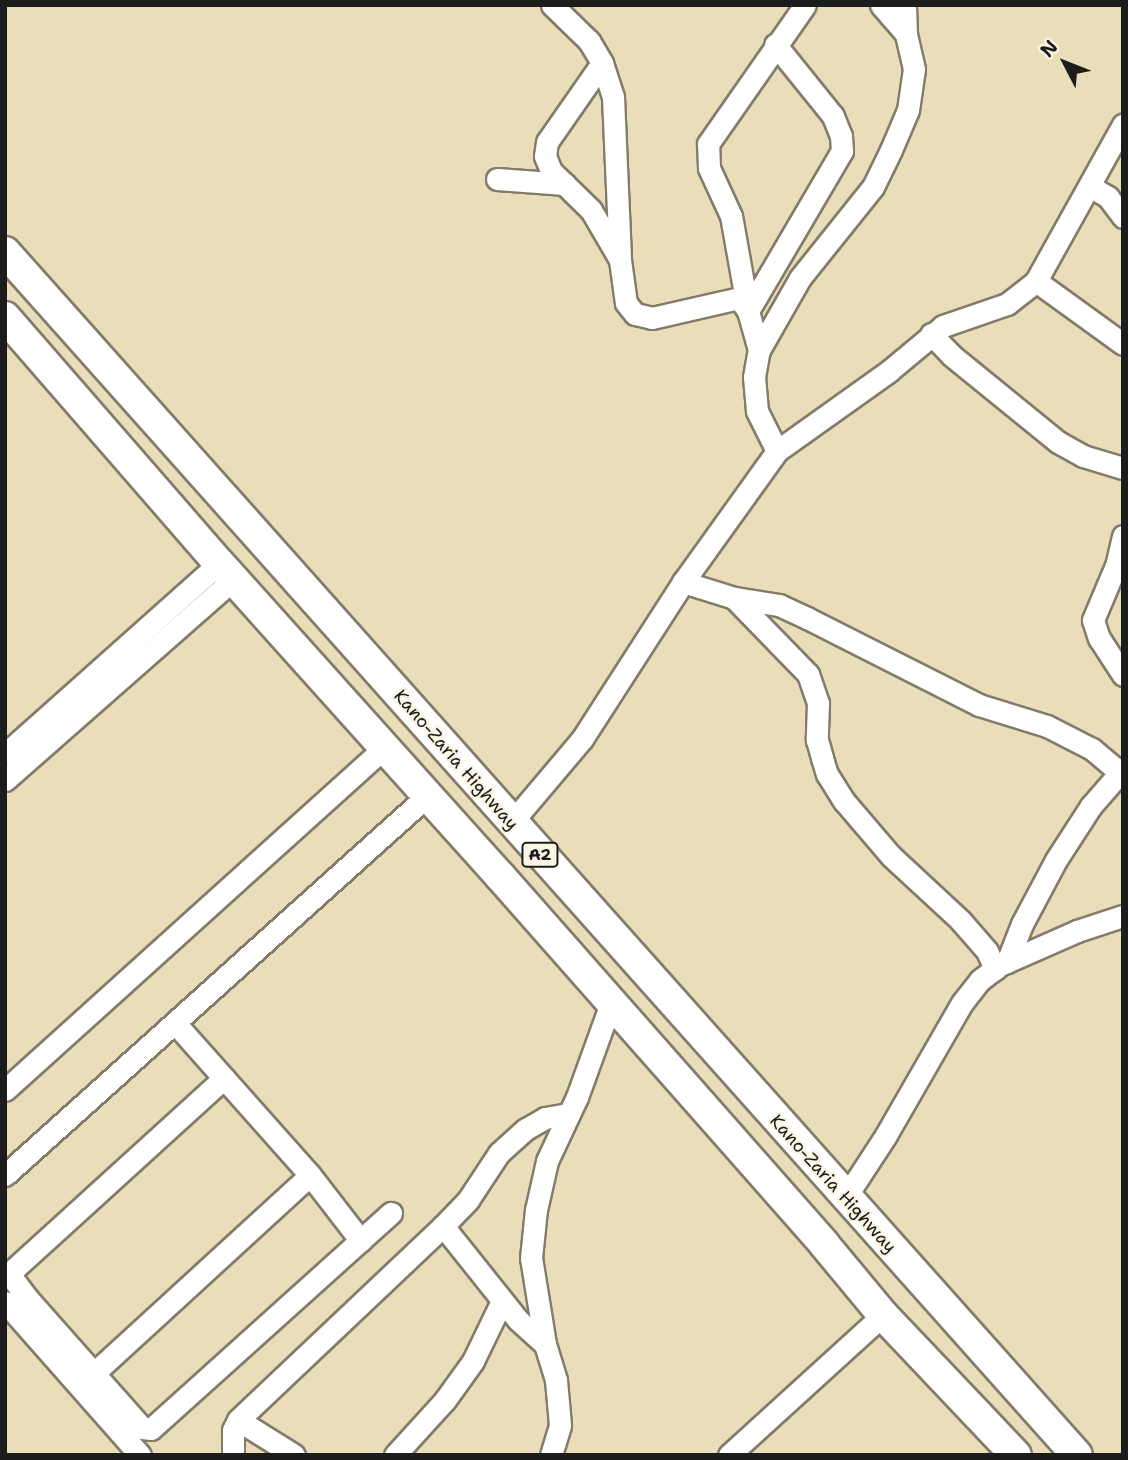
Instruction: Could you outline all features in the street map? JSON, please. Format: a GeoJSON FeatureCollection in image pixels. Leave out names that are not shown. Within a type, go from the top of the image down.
{"type":"FeatureCollection","features":[{"type":"Feature","properties":{"kind":"highway","name":"Kano-Zaria Highway"},"geometry":{"type":"LineString","coordinates":[[5,252],[845,1198],[1077,1455]]}},
{"type":"Feature","properties":{"kind":"highway","name":"A2"},"geometry":{"type":"LineString","coordinates":[[5,317],[226,571],[428,795],[824,1244],[883,1315],[1006,1445]]}},
{"type":"Feature","properties":{"kind":"highway"},"geometry":{"type":"LineString","coordinates":[[1006,1445],[1032,1405]]}},
{"type":"Feature","properties":{"kind":"street"},"geometry":{"type":"LineString","coordinates":[[552,5],[589,41],[602,62],[612,97],[620,260],[626,303],[635,314],[652,318],[739,298],[748,311]]}},
{"type":"Feature","properties":{"kind":"street"},"geometry":{"type":"LineString","coordinates":[[759,349],[748,311],[731,216],[706,157],[708,144],[775,44],[805,5]]}},
{"type":"Feature","properties":{"kind":"street"},"geometry":{"type":"LineString","coordinates":[[881,5],[906,34]]}},
{"type":"Feature","properties":{"kind":"street"},"geometry":{"type":"LineString","coordinates":[[777,451],[757,411],[754,377],[759,349],[800,278],[873,187],[908,110],[915,69],[906,34],[905,5]]}},
{"type":"Feature","properties":{"kind":"street"},"geometry":{"type":"LineString","coordinates":[[748,311],[842,151],[841,136],[833,116],[775,44]]}},
{"type":"Feature","properties":{"kind":"street"},"geometry":{"type":"LineString","coordinates":[[602,62],[544,149],[551,171],[591,210],[620,260]]}},
{"type":"Feature","properties":{"kind":"street"},"geometry":{"type":"LineString","coordinates":[[511,823],[583,739],[683,582],[777,451],[889,371],[931,334],[957,319],[1007,304],[1036,281],[1123,125]]}},
{"type":"Feature","properties":{"kind":"street"},"geometry":{"type":"LineString","coordinates":[[1095,177],[1123,162]]}},
{"type":"Feature","properties":{"kind":"street"},"geometry":{"type":"LineString","coordinates":[[1095,177],[1123,217]]}},
{"type":"Feature","properties":{"kind":"street"},"geometry":{"type":"LineString","coordinates":[[497,179],[565,184]]}},
{"type":"Feature","properties":{"kind":"street"},"geometry":{"type":"LineString","coordinates":[[1036,281],[1123,344]]}},
{"type":"Feature","properties":{"kind":"street"},"geometry":{"type":"LineString","coordinates":[[931,334],[951,355],[1058,442],[1083,456],[1123,468]]}},
{"type":"Feature","properties":{"kind":"street"},"geometry":{"type":"LineString","coordinates":[[1123,536],[1116,563],[1093,620],[1099,638],[1123,675]]}},
{"type":"Feature","properties":{"kind":"street"},"geometry":{"type":"LineString","coordinates":[[5,754],[226,571]]}},
{"type":"Feature","properties":{"kind":"street"},"geometry":{"type":"LineString","coordinates":[[5,780],[226,571]]}},
{"type":"Feature","properties":{"kind":"street"},"geometry":{"type":"LineString","coordinates":[[683,582],[734,598],[779,605],[856,640],[979,705],[1047,726],[1091,749],[1121,771],[1091,806],[1056,860],[1001,966]]}},
{"type":"Feature","properties":{"kind":"street"},"geometry":{"type":"LineString","coordinates":[[734,598],[790,654],[815,688],[817,740],[827,774],[840,795],[874,839],[960,920],[1001,966]]}},
{"type":"Feature","properties":{"kind":"street"},"geometry":{"type":"LineString","coordinates":[[779,605],[790,654]]}},
{"type":"Feature","properties":{"kind":"street"},"geometry":{"type":"LineString","coordinates":[[5,1090],[385,747]]}},
{"type":"Feature","properties":{"kind":"street"},"geometry":{"type":"LineString","coordinates":[[5,1175],[428,795]]}},
{"type":"Feature","properties":{"kind":"street"},"geometry":{"type":"LineString","coordinates":[[845,1198],[886,1135],[962,1003],[980,980],[1001,966],[1077,931],[1123,916]]}},
{"type":"Feature","properties":{"kind":"street"},"geometry":{"type":"LineString","coordinates":[[551,1455],[559,1425],[556,1380],[545,1344],[531,1258],[536,1210],[547,1161],[611,1003]]}},
{"type":"Feature","properties":{"kind":"street"},"geometry":{"type":"LineString","coordinates":[[175,1023],[310,1175],[361,1241]]}},
{"type":"Feature","properties":{"kind":"street"},"geometry":{"type":"LineString","coordinates":[[224,1078],[13,1270],[13,1279],[142,1428],[149,1430],[391,1213]]}},
{"type":"Feature","properties":{"kind":"street"},"geometry":{"type":"LineString","coordinates":[[233,1455],[232,1441],[238,1420],[443,1226],[468,1200],[499,1153],[526,1129],[545,1118],[568,1114]]}},
{"type":"Feature","properties":{"kind":"street"},"geometry":{"type":"LineString","coordinates":[[93,1374],[310,1175]]}},
{"type":"Feature","properties":{"kind":"street"},"geometry":{"type":"LineString","coordinates":[[443,1226],[502,1301],[545,1344]]}},
{"type":"Feature","properties":{"kind":"street"},"geometry":{"type":"LineString","coordinates":[[5,1301],[140,1455]]}},
{"type":"Feature","properties":{"kind":"street"},"geometry":{"type":"LineString","coordinates":[[395,1455],[445,1400],[473,1361],[502,1301]]}},
{"type":"Feature","properties":{"kind":"street"},"geometry":{"type":"LineString","coordinates":[[729,1455],[883,1315]]}},
{"type":"Feature","properties":{"kind":"street"},"geometry":{"type":"LineString","coordinates":[[238,1420],[294,1455]]}}]}
